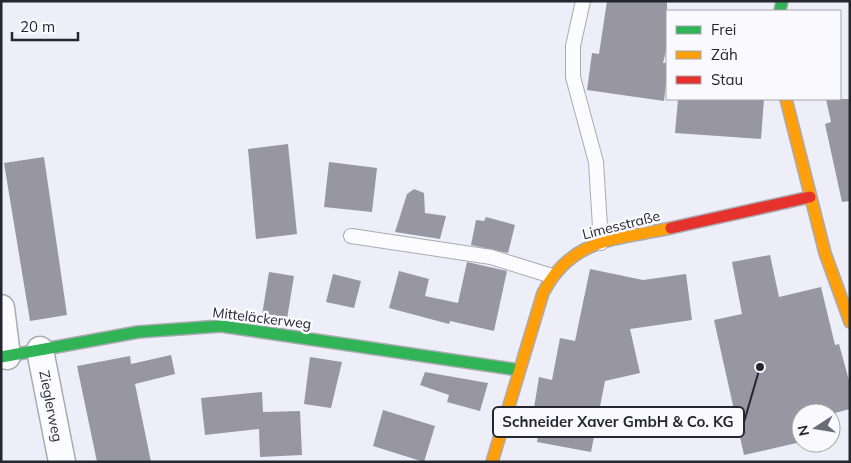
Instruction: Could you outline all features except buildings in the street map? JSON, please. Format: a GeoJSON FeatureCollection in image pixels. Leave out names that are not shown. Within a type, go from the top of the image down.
{"type":"FeatureCollection","features":[{"type":"Feature","properties":{"kind":"street"},"geometry":{"type":"LineString","coordinates":[[786,100],[825,253],[850,322]]}},
{"type":"Feature","properties":{"kind":"street","name":"Limesstraße"},"geometry":{"type":"LineString","coordinates":[[492,462],[543,293],[552,276],[570,256],[601,243],[810,197]]}},
{"type":"Feature","properties":{"kind":"street"},"geometry":{"type":"LineString","coordinates":[[1,308],[4,356]]}},
{"type":"Feature","properties":{"kind":"street","name":"Mitteläckerweg"},"geometry":{"type":"LineString","coordinates":[[4,356],[134,333],[184,327],[221,326],[519,370]]}},
{"type":"Feature","properties":{"kind":"street","name":"Zieglerweg"},"geometry":{"type":"LineString","coordinates":[[40,350],[62,462]]}},
{"type":"Feature","properties":{"kind":"lane"},"geometry":{"type":"LineString","coordinates":[[583,1],[573,46],[573,77],[596,162],[601,243]]}},
{"type":"Feature","properties":{"kind":"lane"},"geometry":{"type":"LineString","coordinates":[[351,236],[491,257],[552,276]]}},
{"type":"Feature","properties":{"kind":"traffic: fast"},"geometry":{"type":"LineString","coordinates":[[780,10],[782,1]]}},
{"type":"Feature","properties":{"kind":"traffic: fast"},"geometry":{"type":"LineString","coordinates":[[1,357],[138,332],[221,326],[519,370]]}},
{"type":"Feature","properties":{"kind":"traffic: slow"},"geometry":{"type":"LineString","coordinates":[[786,100],[825,253],[850,322]]}},
{"type":"Feature","properties":{"kind":"traffic: slow"},"geometry":{"type":"LineString","coordinates":[[492,462],[543,293],[555,275],[568,261],[582,251],[597,244],[671,228]]}},
{"type":"Feature","properties":{"kind":"traffic: jam"},"geometry":{"type":"LineString","coordinates":[[671,228],[810,197]]}},
{"type":"Feature","properties":{"kind":"place","name":"Schneider Xaver GmbH & Co. KG"},"geometry":{"type":"Point","coordinates":[760,367]}}]}
